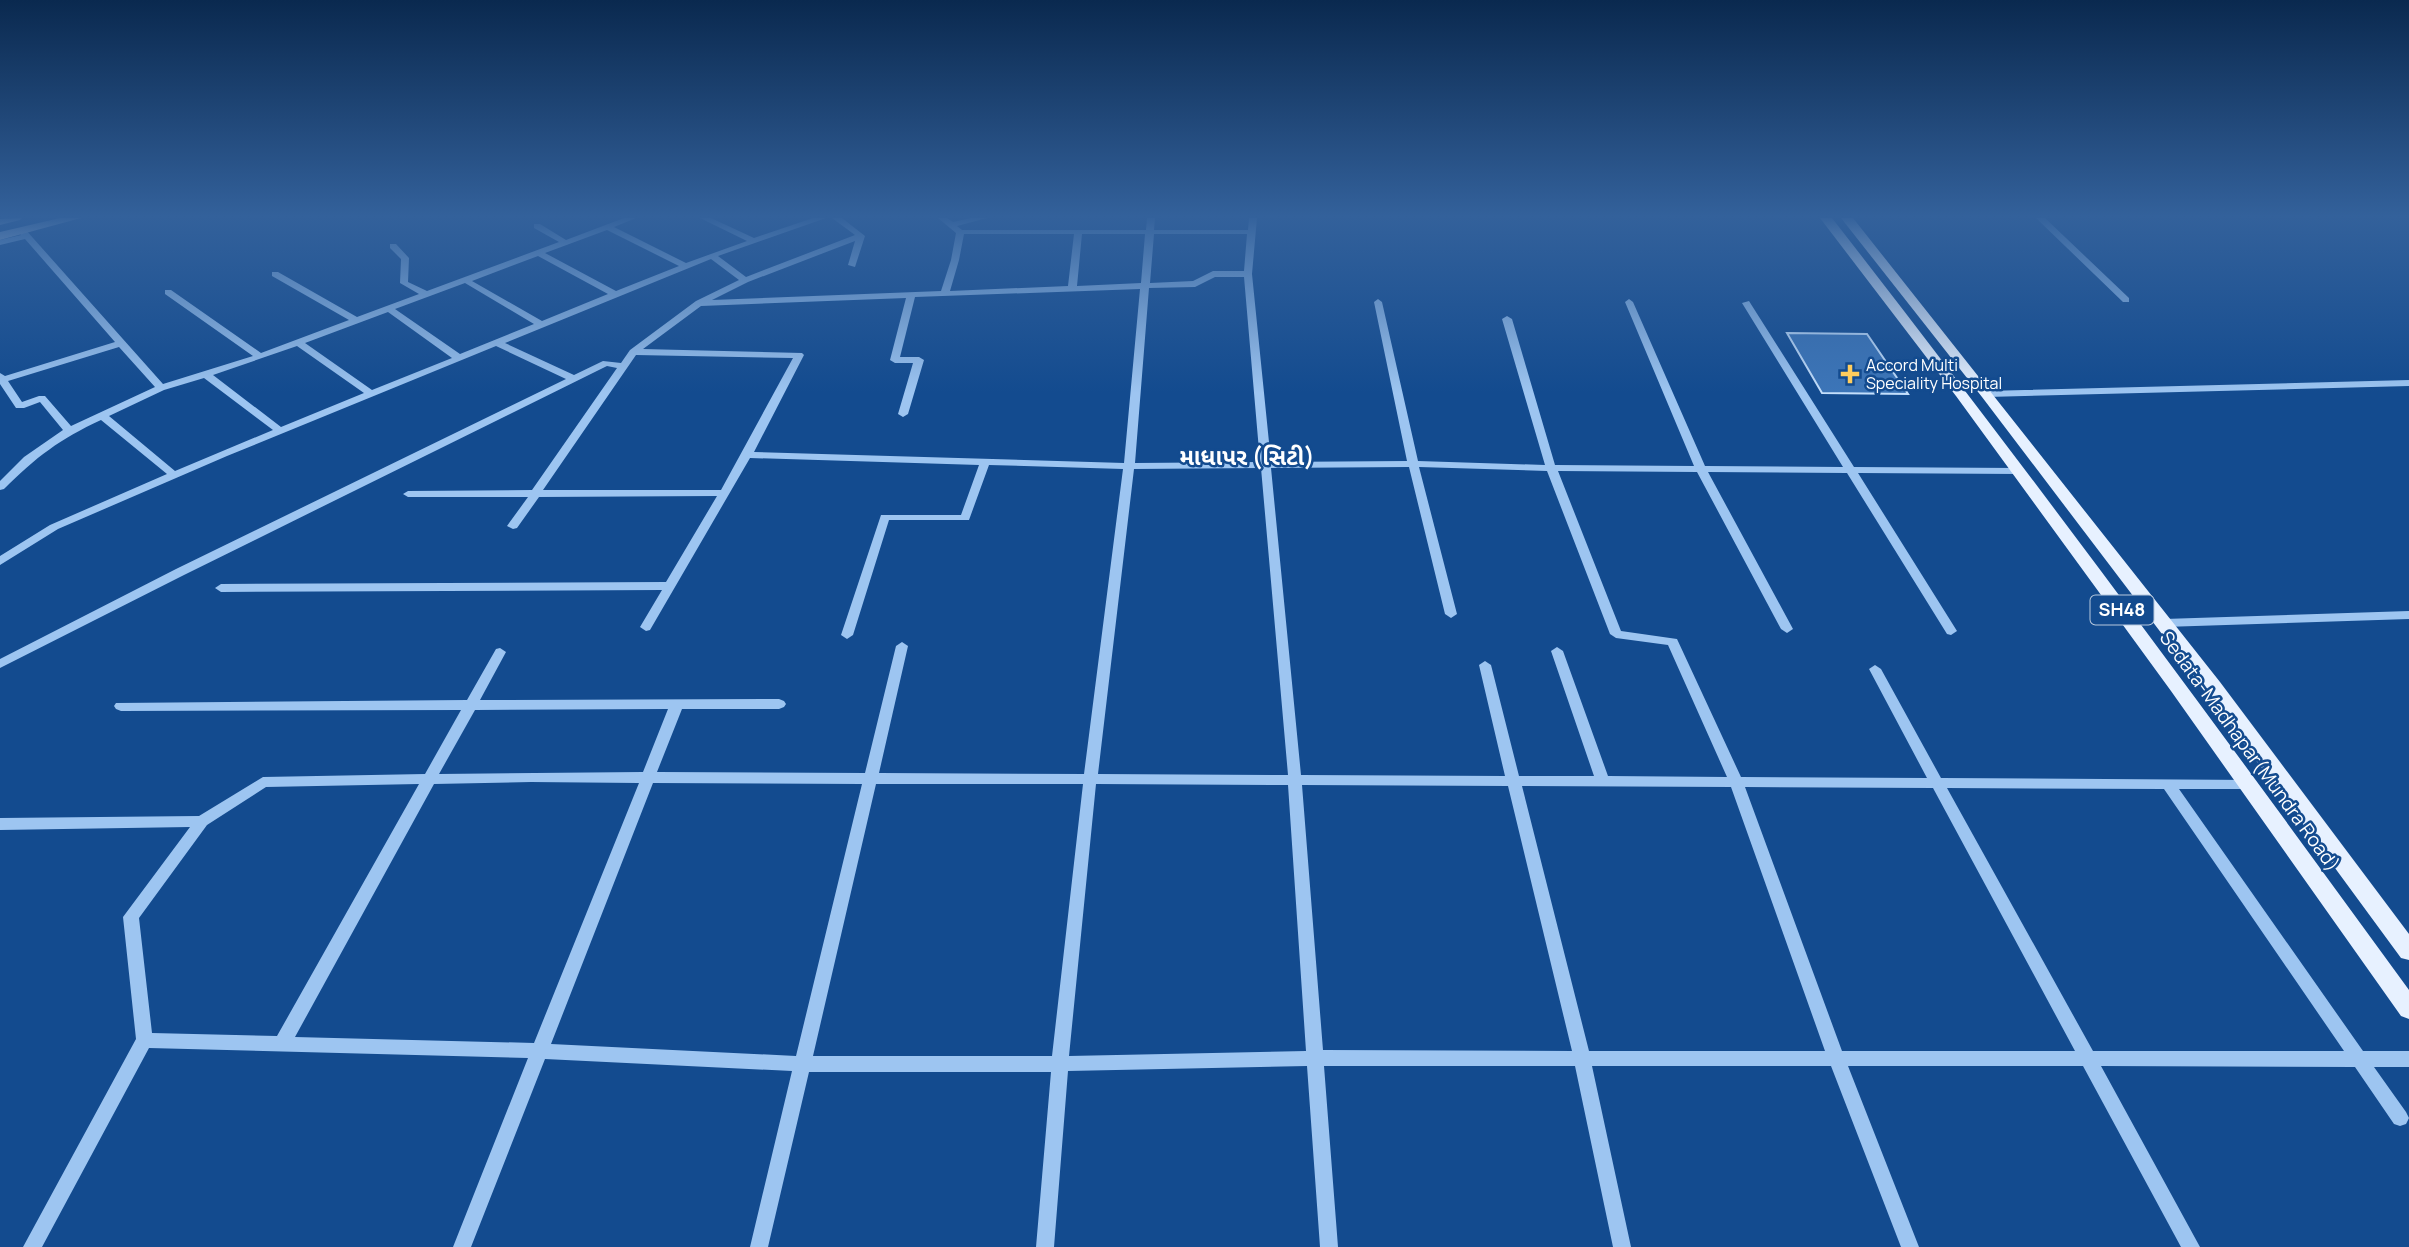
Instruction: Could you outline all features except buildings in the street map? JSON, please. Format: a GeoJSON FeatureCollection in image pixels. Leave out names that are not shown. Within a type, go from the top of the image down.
{"type":"FeatureCollection","features":[{"type":"Feature","properties":{"kind":"main road","name":"Sedata-Madhapar(Mundra Road)"},"geometry":{"type":"LineString","coordinates":[[1870,276],[2018,471],[2409,1009]]}},
{"type":"Feature","properties":{"kind":"main road","name":"Sedata-Madhapar(Mundra Road)"},"geometry":{"type":"LineString","coordinates":[[1893,276],[2164,623],[2409,951]]}},
{"type":"Feature","properties":{"kind":"street"},"geometry":{"type":"LineString","coordinates":[[62,276],[161,388]]}},
{"type":"Feature","properties":{"kind":"street"},"geometry":{"type":"LineString","coordinates":[[279,276],[357,321]]}},
{"type":"Feature","properties":{"kind":"street"},"geometry":{"type":"LineString","coordinates":[[404,276],[404,283],[426,295]]}},
{"type":"Feature","properties":{"kind":"street"},"geometry":{"type":"LineString","coordinates":[[0,487],[28,459],[69,431],[161,388],[260,357],[475,276]]}},
{"type":"Feature","properties":{"kind":"street"},"geometry":{"type":"LineString","coordinates":[[582,276],[616,295]]}},
{"type":"Feature","properties":{"kind":"street"},"geometry":{"type":"LineString","coordinates":[[0,561],[54,527],[174,475],[663,276]]}},
{"type":"Feature","properties":{"kind":"street"},"geometry":{"type":"LineString","coordinates":[[740,276],[745,280]]}},
{"type":"Feature","properties":{"kind":"street"},"geometry":{"type":"LineString","coordinates":[[513,526],[633,352],[699,303],[755,276]]}},
{"type":"Feature","properties":{"kind":"street"},"geometry":{"type":"LineString","coordinates":[[944,293],[950,276]]}},
{"type":"Feature","properties":{"kind":"street"},"geometry":{"type":"LineString","coordinates":[[1072,289],[1073,276]]}},
{"type":"Feature","properties":{"kind":"street"},"geometry":{"type":"LineString","coordinates":[[1045,1247],[1060,1064],[1090,780],[1129,466],[1145,276]]}},
{"type":"Feature","properties":{"kind":"street"},"geometry":{"type":"LineString","coordinates":[[699,303],[1195,284],[1209,276]]}},
{"type":"Feature","properties":{"kind":"street"},"geometry":{"type":"LineString","coordinates":[[1248,276],[1295,780],[1329,1247]]}},
{"type":"Feature","properties":{"kind":"street"},"geometry":{"type":"LineString","coordinates":[[2101,276],[2126,300]]}},
{"type":"Feature","properties":{"kind":"street"},"geometry":{"type":"LineString","coordinates":[[465,280],[542,325]]}},
{"type":"Feature","properties":{"kind":"street"},"geometry":{"type":"LineString","coordinates":[[168,292],[260,357]]}},
{"type":"Feature","properties":{"kind":"street"},"geometry":{"type":"LineString","coordinates":[[903,414],[919,360],[895,360],[911,295]]}},
{"type":"Feature","properties":{"kind":"street"},"geometry":{"type":"LineString","coordinates":[[1378,302],[1413,464],[1451,614]]}},
{"type":"Feature","properties":{"kind":"street"},"geometry":{"type":"LineString","coordinates":[[1629,302],[1701,469],[1787,629]]}},
{"type":"Feature","properties":{"kind":"street"},"geometry":{"type":"LineString","coordinates":[[1746,303],[1951,631]]}},
{"type":"Feature","properties":{"kind":"street"},"geometry":{"type":"LineString","coordinates":[[389,309],[460,358]]}},
{"type":"Feature","properties":{"kind":"street"},"geometry":{"type":"LineString","coordinates":[[1507,319],[1551,468],[1616,634],[1673,642],[1736,782],[1836,1058],[1910,1247]]}},
{"type":"Feature","properties":{"kind":"street"},"geometry":{"type":"LineString","coordinates":[[69,431],[42,398],[20,407],[1,379],[121,343]]}},
{"type":"Feature","properties":{"kind":"street"},"geometry":{"type":"LineString","coordinates":[[298,343],[371,394]]}},
{"type":"Feature","properties":{"kind":"street"},"geometry":{"type":"LineString","coordinates":[[497,343],[574,379]]}},
{"type":"Feature","properties":{"kind":"street"},"geometry":{"type":"LineString","coordinates":[[633,352],[799,355],[747,455],[646,627]]}},
{"type":"Feature","properties":{"kind":"street"},"geometry":{"type":"LineString","coordinates":[[0,664],[180,572],[606,363],[624,366]]}},
{"type":"Feature","properties":{"kind":"street"},"geometry":{"type":"LineString","coordinates":[[206,375],[280,431]]}},
{"type":"Feature","properties":{"kind":"street"},"geometry":{"type":"LineString","coordinates":[[1987,394],[2409,383]]}},
{"type":"Feature","properties":{"kind":"street"},"geometry":{"type":"LineString","coordinates":[[103,416],[174,475]]}},
{"type":"Feature","properties":{"kind":"street"},"geometry":{"type":"LineString","coordinates":[[747,455],[1129,466],[1413,464],[1551,468],[2018,471]]}},
{"type":"Feature","properties":{"kind":"street"},"geometry":{"type":"LineString","coordinates":[[847,635],[884,517],[965,518],[985,462]]}},
{"type":"Feature","properties":{"kind":"street"},"geometry":{"type":"LineString","coordinates":[[408,494],[725,493]]}},
{"type":"Feature","properties":{"kind":"street"},"geometry":{"type":"LineString","coordinates":[[221,588],[671,586]]}},
{"type":"Feature","properties":{"kind":"street"},"geometry":{"type":"LineString","coordinates":[[2164,623],[2409,615]]}},
{"type":"Feature","properties":{"kind":"street"},"geometry":{"type":"LineString","coordinates":[[760,1247],[902,646]]}},
{"type":"Feature","properties":{"kind":"street"},"geometry":{"type":"LineString","coordinates":[[1557,651],[1603,781]]}},
{"type":"Feature","properties":{"kind":"street"},"geometry":{"type":"LineString","coordinates":[[282,1044],[500,652]]}},
{"type":"Feature","properties":{"kind":"street"},"geometry":{"type":"LineString","coordinates":[[1485,665],[1582,1058],[1622,1247]]}},
{"type":"Feature","properties":{"kind":"street"},"geometry":{"type":"LineString","coordinates":[[1875,669],[2191,1247]]}},
{"type":"Feature","properties":{"kind":"street"},"geometry":{"type":"LineString","coordinates":[[462,1247],[677,704]]}},
{"type":"Feature","properties":{"kind":"street"},"geometry":{"type":"LineString","coordinates":[[121,706],[779,704]]}},
{"type":"Feature","properties":{"kind":"street"},"geometry":{"type":"LineString","coordinates":[[32,1247],[144,1041],[131,917],[202,821],[263,782],[646,778],[2248,784]]}},
{"type":"Feature","properties":{"kind":"street"},"geometry":{"type":"LineString","coordinates":[[2168,784],[2400,1118]]}},
{"type":"Feature","properties":{"kind":"street"},"geometry":{"type":"LineString","coordinates":[[0,824],[202,821]]}},
{"type":"Feature","properties":{"kind":"street"},"geometry":{"type":"LineString","coordinates":[[144,1041],[538,1051],[803,1064],[1060,1064],[1315,1058],[2409,1059]]}},
{"type":"Feature","properties":{"kind":"place","name":"Accord Multi Speciality Hospital"},"geometry":{"type":"Point","coordinates":[1850,374]}},
{"type":"Feature","properties":{"kind":"district","name":"માધાપર (સિટી)"},"geometry":{"type":"Point","coordinates":[1247,457]}}]}
